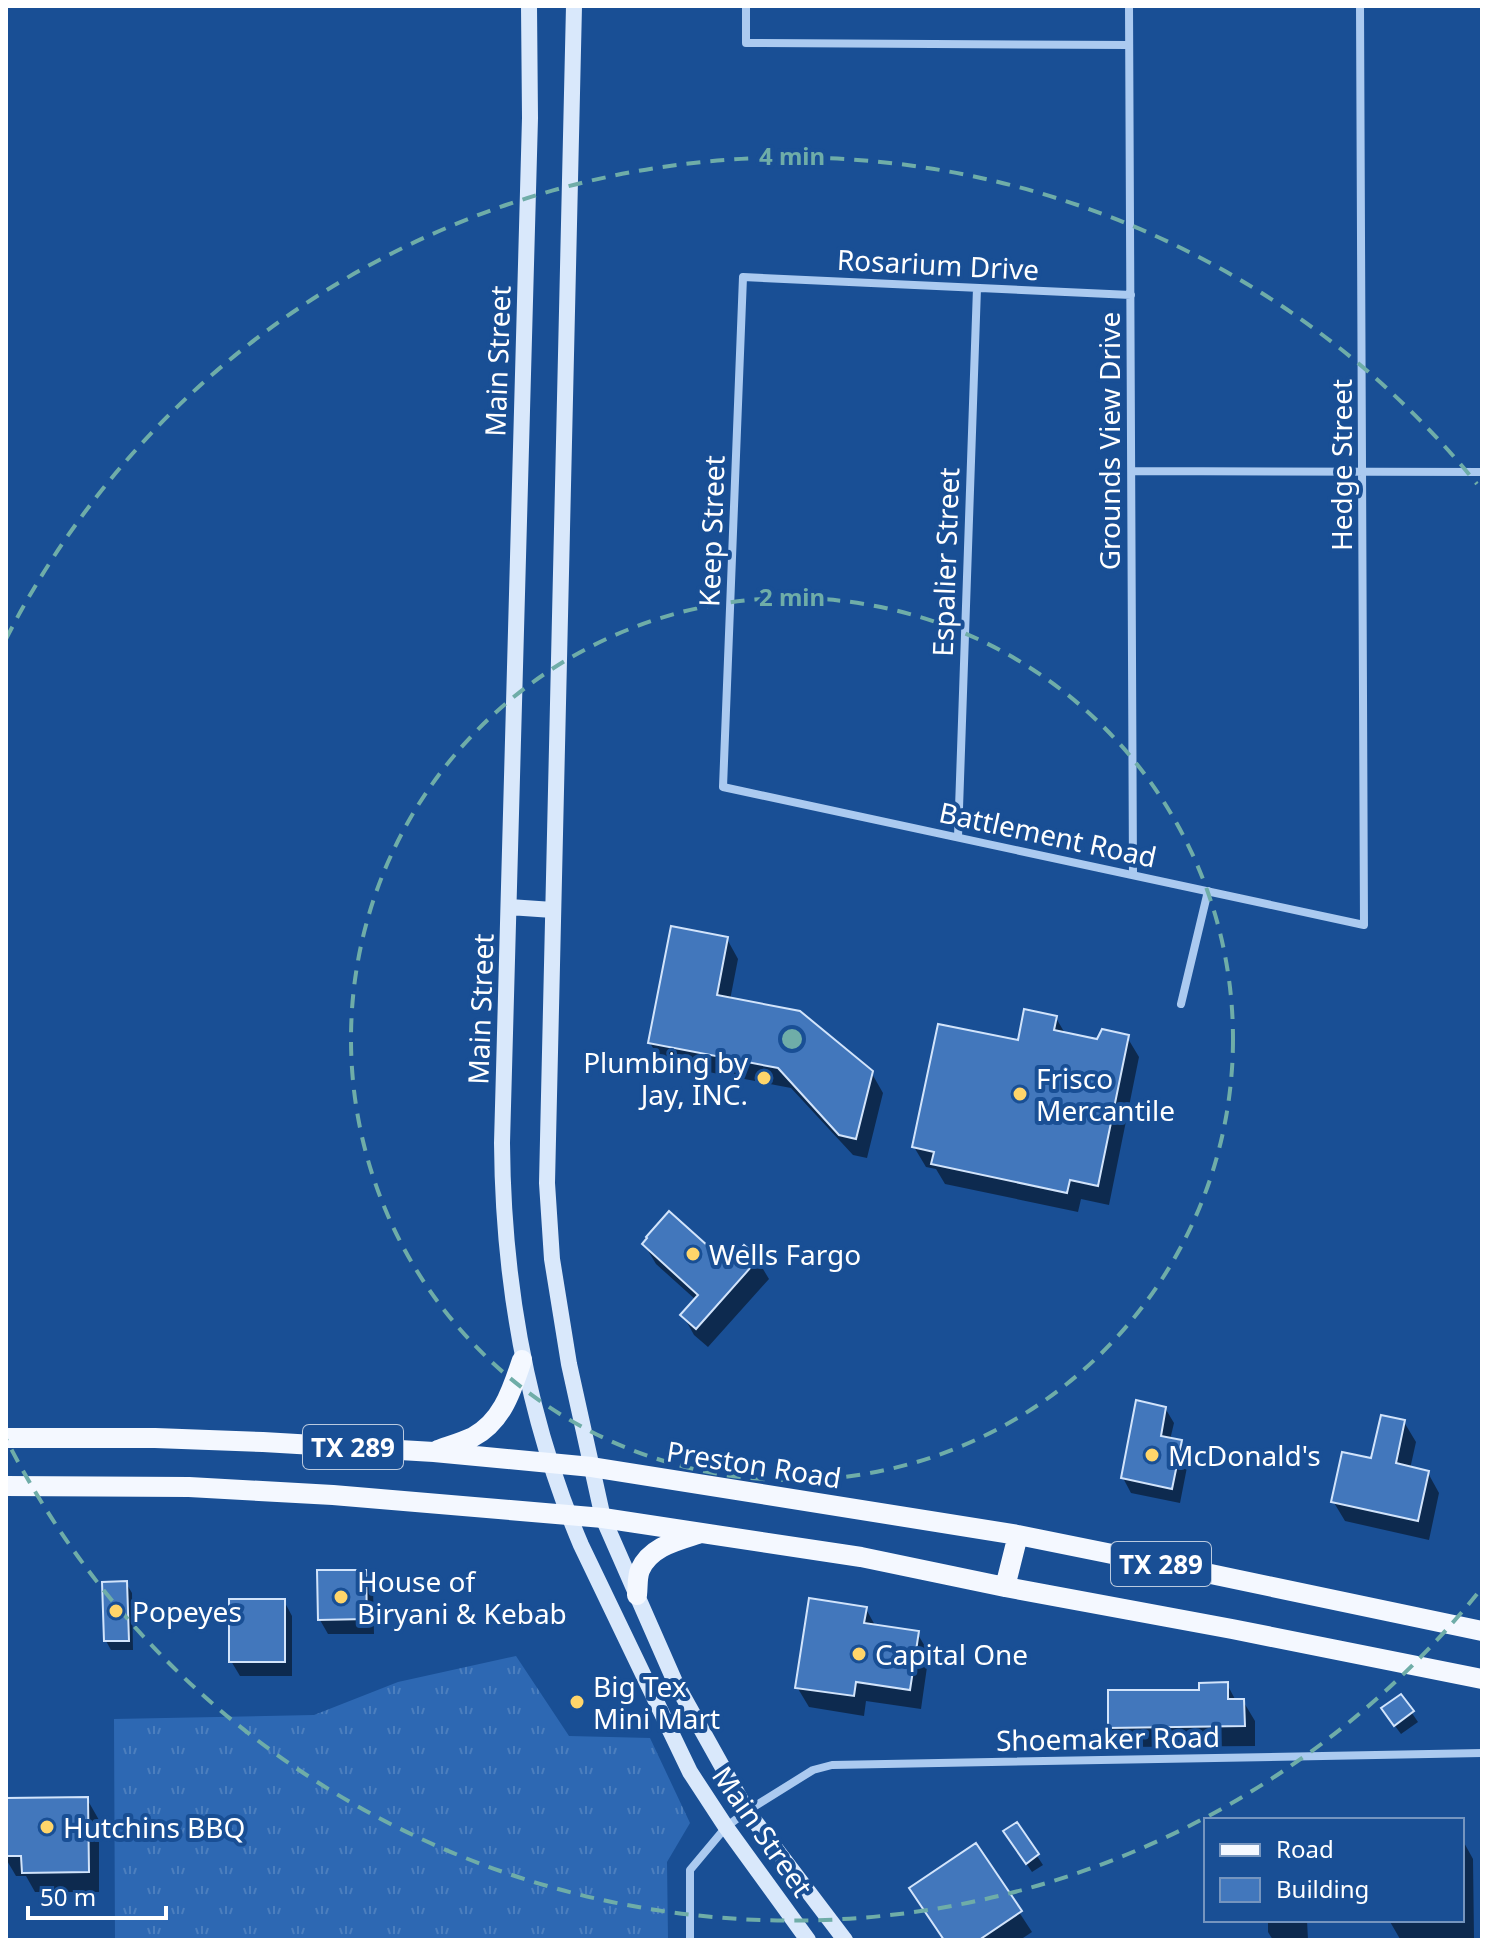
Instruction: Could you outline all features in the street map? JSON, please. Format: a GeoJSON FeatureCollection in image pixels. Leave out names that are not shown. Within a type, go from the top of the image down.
{"type":"FeatureCollection","features":[{"type":"Feature","properties":{"kind":"main road","name":"Main Street"},"geometry":{"type":"LineString","coordinates":[[529,6],[530,118],[502,1143],[503,1203],[510,1279],[522,1360],[567,1514],[690,1772],[808,1940]]}},
{"type":"Feature","properties":{"kind":"main road","name":"Main Street"},"geometry":{"type":"LineString","coordinates":[[574,6],[547,1183],[552,1259],[569,1364],[603,1518],[675,1682],[747,1811],[845,1940]]}},
{"type":"Feature","properties":{"kind":"main road"},"geometry":{"type":"LineString","coordinates":[[509,907],[553,910]]}},
{"type":"Feature","properties":{"kind":"main road"},"geometry":{"type":"LineString","coordinates":[[434,1452],[473,1437],[492,1422],[508,1399],[522,1360]]}},
{"type":"Feature","properties":{"kind":"main road","name":"Preston Road"},"geometry":{"type":"LineString","coordinates":[[6,1438],[263,1442],[434,1452],[592,1467],[1018,1535],[1482,1631]]}},
{"type":"Feature","properties":{"kind":"main road","name":"TX 289"},"geometry":{"type":"LineString","coordinates":[[6,1486],[189,1487],[359,1497],[603,1518],[861,1557],[1482,1679]]}},
{"type":"Feature","properties":{"kind":"main road"},"geometry":{"type":"LineString","coordinates":[[637,1595],[639,1571],[647,1560],[661,1547],[702,1533]]}},
{"type":"Feature","properties":{"kind":"main road"},"geometry":{"type":"LineString","coordinates":[[1005,1587],[1018,1535]]}},
{"type":"Feature","properties":{"kind":"street"},"geometry":{"type":"LineString","coordinates":[[746,6],[746,43],[1129,45]]}},
{"type":"Feature","properties":{"kind":"street","name":"Grounds View Drive"},"geometry":{"type":"LineString","coordinates":[[1129,6],[1133,875]]}},
{"type":"Feature","properties":{"kind":"street","name":"Hedge Street"},"geometry":{"type":"LineString","coordinates":[[1360,6],[1364,925]]}},
{"type":"Feature","properties":{"kind":"street","name":"Rosarium Drive"},"geometry":{"type":"LineString","coordinates":[[743,277],[1131,295]]}},
{"type":"Feature","properties":{"kind":"street","name":"Keep Street"},"geometry":{"type":"LineString","coordinates":[[723,787],[743,277]]}},
{"type":"Feature","properties":{"kind":"street","name":"Espalier Street"},"geometry":{"type":"LineString","coordinates":[[958,837],[977,288]]}},
{"type":"Feature","properties":{"kind":"street"},"geometry":{"type":"LineString","coordinates":[[1132,471],[1482,472]]}},
{"type":"Feature","properties":{"kind":"street","name":"Battlement Road"},"geometry":{"type":"LineString","coordinates":[[723,787],[1364,925]]}},
{"type":"Feature","properties":{"kind":"street"},"geometry":{"type":"LineString","coordinates":[[1181,1004],[1208,891]]}},
{"type":"Feature","properties":{"kind":"street","name":"Shoemaker Road"},"geometry":{"type":"LineString","coordinates":[[690,1940],[690,1870],[726,1827],[747,1811],[813,1770],[832,1765],[1482,1753]]}},
{"type":"Feature","properties":{"kind":"green space"},"geometry":{"type":"Polygon","coordinates":[[[516,1656],[569,1736],[650,1738],[690,1823],[667,1862],[668,1940],[115,1940],[114,1719],[314,1715],[398,1682],[516,1656]]]}},
{"type":"Feature","properties":{"kind":"building"},"geometry":{"type":"Polygon","coordinates":[[[671,926],[728,937],[717,995],[800,1011],[873,1071],[856,1139],[839,1135],[778,1068],[648,1043],[671,926]]]}},
{"type":"Feature","properties":{"kind":"building","name":"Frisco Mercantile"},"geometry":{"type":"Polygon","coordinates":[[[1024,1009],[1057,1016],[1054,1030],[1097,1039],[1102,1029],[1129,1035],[1098,1186],[1070,1180],[1067,1193],[931,1164],[934,1152],[912,1147],[938,1024],[1018,1040],[1024,1009]]]}},
{"type":"Feature","properties":{"kind":"building"},"geometry":{"type":"Polygon","coordinates":[[[669,1211],[728,1264],[744,1245],[759,1258],[696,1329],[680,1315],[698,1295],[642,1244],[669,1211]]]}},
{"type":"Feature","properties":{"kind":"building"},"geometry":{"type":"Polygon","coordinates":[[[1136,1400],[1166,1407],[1161,1436],[1182,1440],[1172,1489],[1121,1478],[1136,1400]]]}},
{"type":"Feature","properties":{"kind":"building"},"geometry":{"type":"Polygon","coordinates":[[[1381,1415],[1405,1420],[1396,1463],[1429,1471],[1418,1521],[1331,1502],[1342,1452],[1371,1458],[1381,1415]]]}},
{"type":"Feature","properties":{"kind":"building"},"geometry":{"type":"Polygon","coordinates":[[[317,1570],[366,1570],[367,1619],[318,1620],[317,1570]]]}},
{"type":"Feature","properties":{"kind":"building","name":"Popeyes"},"geometry":{"type":"Polygon","coordinates":[[[127,1581],[129,1641],[104,1641],[102,1582],[127,1581]]]}},
{"type":"Feature","properties":{"kind":"building"},"geometry":{"type":"Polygon","coordinates":[[[809,1598],[867,1607],[864,1623],[919,1631],[910,1690],[856,1682],[854,1696],[795,1688],[809,1598]]]}},
{"type":"Feature","properties":{"kind":"building"},"geometry":{"type":"Polygon","coordinates":[[[229,1599],[285,1599],[285,1662],[229,1662],[229,1599]]]}},
{"type":"Feature","properties":{"kind":"building"},"geometry":{"type":"Polygon","coordinates":[[[1228,1682],[1228,1699],[1244,1699],[1245,1726],[1108,1728],[1108,1690],[1199,1690],[1199,1683],[1228,1682]]]}},
{"type":"Feature","properties":{"kind":"building"},"geometry":{"type":"Polygon","coordinates":[[[1401,1694],[1414,1711],[1394,1726],[1381,1708],[1401,1694]]]}},
{"type":"Feature","properties":{"kind":"building","name":"Hutchins BBQ"},"geometry":{"type":"Polygon","coordinates":[[[88,1797],[89,1872],[22,1873],[21,1856],[6,1856],[6,1798],[88,1797]]]}},
{"type":"Feature","properties":{"kind":"building"},"geometry":{"type":"Polygon","coordinates":[[[1017,1822],[1039,1854],[1026,1864],[1003,1831],[1017,1822]]]}},
{"type":"Feature","properties":{"kind":"building"},"geometry":{"type":"Polygon","coordinates":[[[976,1843],[1022,1911],[979,1940],[944,1940],[909,1888],[976,1843]]]}},
{"type":"Feature","properties":{"kind":"place","name":"Plumbing by Jay, INC."},"geometry":{"type":"Point","coordinates":[764,1078]}},
{"type":"Feature","properties":{"kind":"place","name":"Frisco Mercantile"},"geometry":{"type":"Point","coordinates":[1020,1094]}},
{"type":"Feature","properties":{"kind":"place","name":"Wells Fargo"},"geometry":{"type":"Point","coordinates":[693,1254]}},
{"type":"Feature","properties":{"kind":"place","name":"McDonald's"},"geometry":{"type":"Point","coordinates":[1152,1455]}},
{"type":"Feature","properties":{"kind":"place","name":"House of Biryani & Kebab"},"geometry":{"type":"Point","coordinates":[341,1597]}},
{"type":"Feature","properties":{"kind":"place","name":"Popeyes"},"geometry":{"type":"Point","coordinates":[116,1611]}},
{"type":"Feature","properties":{"kind":"place","name":"Capital One"},"geometry":{"type":"Point","coordinates":[859,1654]}},
{"type":"Feature","properties":{"kind":"place","name":"Big Tex Mini Mart"},"geometry":{"type":"Point","coordinates":[577,1702]}},
{"type":"Feature","properties":{"kind":"place","name":"Hutchins BBQ"},"geometry":{"type":"Point","coordinates":[47,1827]}}]}
